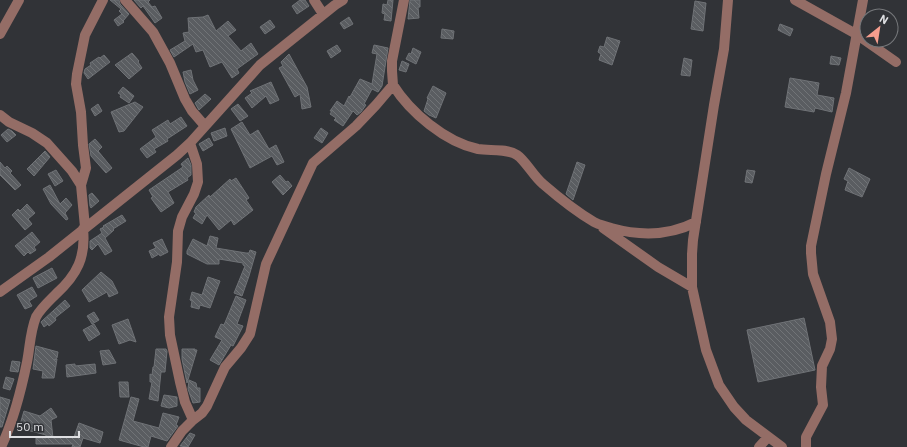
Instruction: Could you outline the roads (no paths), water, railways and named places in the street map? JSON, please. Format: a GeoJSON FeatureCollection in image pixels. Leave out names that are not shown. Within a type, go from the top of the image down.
{"type":"FeatureCollection","features":[{"type":"Feature","properties":{"kind":"street"},"geometry":{"type":"LineString","coordinates":[[0,34],[19,0]]}},
{"type":"Feature","properties":{"kind":"street"},"geometry":{"type":"LineString","coordinates":[[1,447],[20,397],[27,362],[30,336],[34,322],[41,310],[66,285],[78,266],[84,250],[81,185],[86,168],[83,153],[81,107],[76,84],[76,74],[85,35],[103,0]]}},
{"type":"Feature","properties":{"kind":"street"},"geometry":{"type":"LineString","coordinates":[[126,0],[153,32],[170,63],[185,99],[192,111],[205,126]]}},
{"type":"Feature","properties":{"kind":"street"},"geometry":{"type":"LineString","coordinates":[[314,0],[323,14]]}},
{"type":"Feature","properties":{"kind":"street"},"geometry":{"type":"LineString","coordinates":[[0,292],[49,257],[163,166],[190,143],[260,65],[323,14],[343,0]]}},
{"type":"Feature","properties":{"kind":"street"},"geometry":{"type":"LineString","coordinates":[[404,0],[392,62],[392,71],[393,84],[400,96],[408,105],[440,131],[454,140],[472,147],[515,154],[542,183],[595,223],[658,267],[692,287]]}},
{"type":"Feature","properties":{"kind":"street"},"geometry":{"type":"LineString","coordinates":[[728,0],[724,49],[696,222],[692,254],[692,287],[706,350],[719,385],[734,407],[746,420],[782,447]]}},
{"type":"Feature","properties":{"kind":"street"},"geometry":{"type":"LineString","coordinates":[[795,0],[856,34],[896,62]]}},
{"type":"Feature","properties":{"kind":"street"},"geometry":{"type":"LineString","coordinates":[[806,447],[806,437],[823,405],[821,386],[822,366],[830,349],[832,339],[830,322],[813,274],[811,246],[826,174],[846,93],[863,0]]}},
{"type":"Feature","properties":{"kind":"street"},"geometry":{"type":"LineString","coordinates":[[171,447],[182,431],[202,413],[207,406],[225,367],[241,348],[250,334],[266,264],[313,163],[356,126],[393,84]]}},
{"type":"Feature","properties":{"kind":"street"},"geometry":{"type":"LineString","coordinates":[[0,115],[9,122],[38,137],[46,143],[64,161],[81,185]]}},
{"type":"Feature","properties":{"kind":"street"},"geometry":{"type":"LineString","coordinates":[[190,143],[197,164],[198,182],[194,194],[182,217],[178,231],[177,262],[169,321],[171,340],[180,382],[185,402],[193,420]]}},
{"type":"Feature","properties":{"kind":"street"},"geometry":{"type":"LineString","coordinates":[[595,223],[616,229],[650,234],[674,231],[685,228],[696,222]]}},
{"type":"Feature","properties":{"kind":"street"},"geometry":{"type":"LineString","coordinates":[[759,447],[768,437]]}}]}
